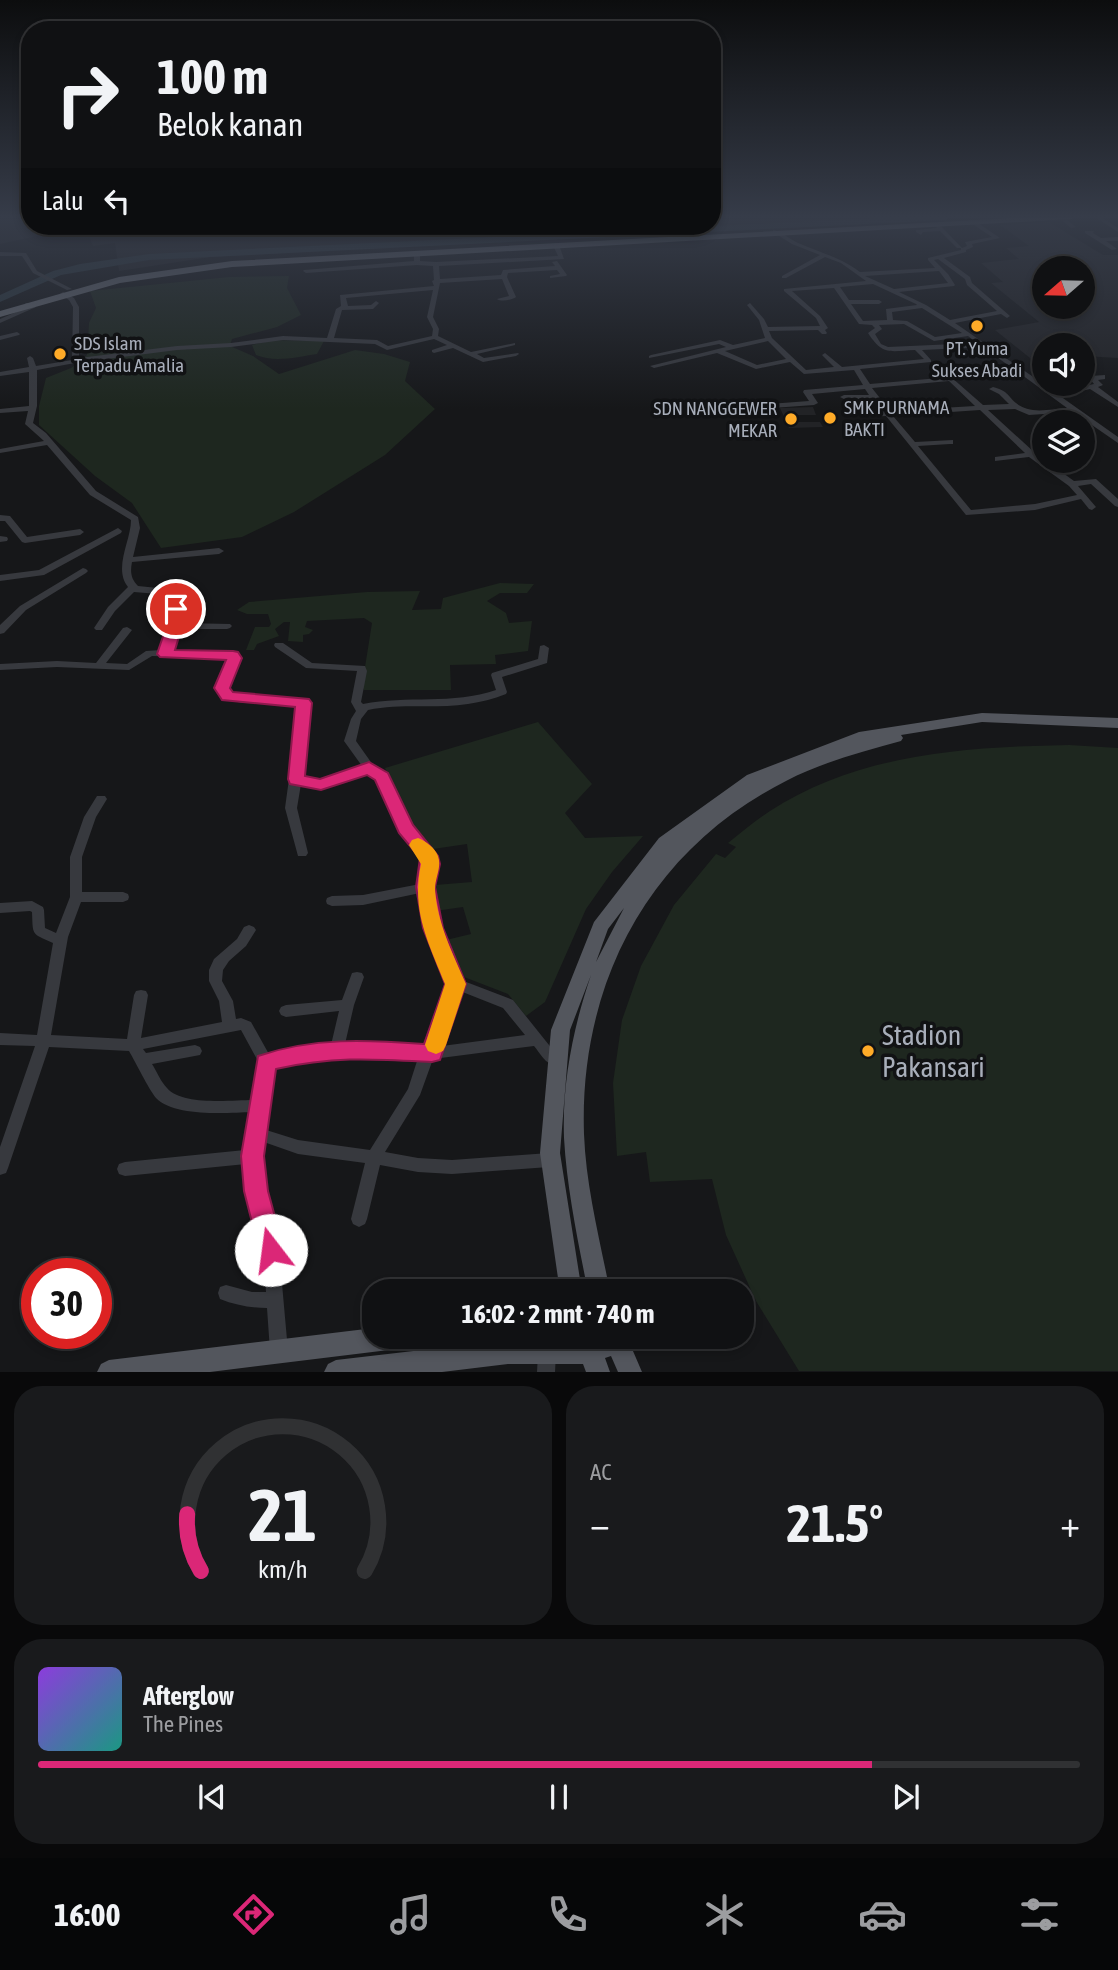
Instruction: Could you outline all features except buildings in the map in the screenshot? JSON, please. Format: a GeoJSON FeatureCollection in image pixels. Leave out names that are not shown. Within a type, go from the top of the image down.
{"type":"FeatureCollection","features":[{"type":"Feature","properties":{"kind":"highway"},"geometry":{"type":"LineString","coordinates":[[0,312],[114,281]]}},
{"type":"Feature","properties":{"kind":"highway"},"geometry":{"type":"LineString","coordinates":[[0,312],[66,292]]}},
{"type":"Feature","properties":{"kind":"main road"},"geometry":{"type":"LineString","coordinates":[[568,1279],[557,1229],[549,1160],[549,1108],[554,1060],[564,1012],[579,968],[598,928],[646,860],[675,831],[743,783],[820,748],[905,726],[996,717],[1044,717],[1118,723]]}},
{"type":"Feature","properties":{"kind":"main road"},"geometry":{"type":"LineString","coordinates":[[596,1279],[579,1188],[574,1116],[577,1065],[586,1017],[608,951],[643,890],[693,835],[728,807],[766,784],[851,749],[896,738],[944,730],[1045,726],[1118,732]]}},
{"type":"Feature","properties":{"kind":"main road"},"geometry":{"type":"LineString","coordinates":[[564,1012],[586,1017]]}},
{"type":"Feature","properties":{"kind":"main road"},"geometry":{"type":"LineString","coordinates":[[109,1371],[362,1341]]}},
{"type":"Feature","properties":{"kind":"main road"},"geometry":{"type":"LineString","coordinates":[[620,1349],[631,1371]]}},
{"type":"Feature","properties":{"kind":"main road"},"geometry":{"type":"LineString","coordinates":[[336,1371],[508,1352],[547,1363],[591,1354]]}},
{"type":"Feature","properties":{"kind":"street"},"geometry":{"type":"LineString","coordinates":[[53,281],[66,292],[76,307],[75,361]]}},
{"type":"Feature","properties":{"kind":"street"},"geometry":{"type":"LineString","coordinates":[[343,307],[342,296],[465,281]]}},
{"type":"Feature","properties":{"kind":"street"},"geometry":{"type":"LineString","coordinates":[[500,299],[513,297],[506,281]]}},
{"type":"Feature","properties":{"kind":"street"},"geometry":{"type":"LineString","coordinates":[[893,289],[951,281]]}},
{"type":"Feature","properties":{"kind":"street"},"geometry":{"type":"LineString","coordinates":[[949,322],[1005,314],[969,285],[968,281]]}},
{"type":"Feature","properties":{"kind":"street"},"geometry":{"type":"LineString","coordinates":[[766,329],[824,330],[811,312],[786,290],[876,282],[924,306],[969,334],[1032,380]]}},
{"type":"Feature","properties":{"kind":"street"},"geometry":{"type":"LineString","coordinates":[[435,337],[436,329],[430,317],[436,284]]}},
{"type":"Feature","properties":{"kind":"street"},"geometry":{"type":"LineString","coordinates":[[836,286],[861,323],[909,323],[932,339],[969,334]]}},
{"type":"Feature","properties":{"kind":"street"},"geometry":{"type":"LineString","coordinates":[[847,302],[879,302]]}},
{"type":"Feature","properties":{"kind":"street"},"geometry":{"type":"LineString","coordinates":[[330,340],[339,309],[373,307],[376,303]]}},
{"type":"Feature","properties":{"kind":"street"},"geometry":{"type":"LineString","coordinates":[[0,321],[33,307],[27,304]]}},
{"type":"Feature","properties":{"kind":"street"},"geometry":{"type":"LineString","coordinates":[[750,305],[766,329],[769,339],[819,390]]}},
{"type":"Feature","properties":{"kind":"street"},"geometry":{"type":"LineString","coordinates":[[890,321],[888,310],[924,306]]}},
{"type":"Feature","properties":{"kind":"street"},"geometry":{"type":"LineString","coordinates":[[800,312],[811,312]]}},
{"type":"Feature","properties":{"kind":"street"},"geometry":{"type":"LineString","coordinates":[[873,322],[879,329],[871,333],[880,346],[894,349],[984,345]]}},
{"type":"Feature","properties":{"kind":"street"},"geometry":{"type":"LineString","coordinates":[[0,338],[17,334]]}},
{"type":"Feature","properties":{"kind":"street"},"geometry":{"type":"LineString","coordinates":[[0,374],[177,348],[223,346],[283,338],[377,342],[387,348],[435,337],[483,360],[516,354]]}},
{"type":"Feature","properties":{"kind":"street"},"geometry":{"type":"LineString","coordinates":[[946,338],[948,347]]}},
{"type":"Feature","properties":{"kind":"street"},"geometry":{"type":"LineString","coordinates":[[654,366],[769,339]]}},
{"type":"Feature","properties":{"kind":"street"},"geometry":{"type":"LineString","coordinates":[[651,357],[720,342],[734,348]]}},
{"type":"Feature","properties":{"kind":"street"},"geometry":{"type":"LineString","coordinates":[[470,354],[513,344]]}},
{"type":"Feature","properties":{"kind":"street"},"geometry":{"type":"LineString","coordinates":[[434,351],[453,346]]}},
{"type":"Feature","properties":{"kind":"street"},"geometry":{"type":"LineString","coordinates":[[804,372],[857,370],[874,363],[929,362],[918,349]]}},
{"type":"Feature","properties":{"kind":"street"},"geometry":{"type":"LineString","coordinates":[[720,352],[758,371],[790,359]]}},
{"type":"Feature","properties":{"kind":"street"},"geometry":{"type":"LineString","coordinates":[[825,355],[840,369]]}},
{"type":"Feature","properties":{"kind":"street"},"geometry":{"type":"LineString","coordinates":[[30,358],[33,369],[29,424],[49,442],[93,494],[135,519],[137,526],[125,573],[132,588]]}},
{"type":"Feature","properties":{"kind":"street"},"geometry":{"type":"LineString","coordinates":[[857,370],[887,414],[972,514],[1035,507],[1083,496]]}},
{"type":"Feature","properties":{"kind":"street"},"geometry":{"type":"LineString","coordinates":[[991,372],[1018,370]]}},
{"type":"Feature","properties":{"kind":"street"},"geometry":{"type":"LineString","coordinates":[[1095,378],[1102,377]]}},
{"type":"Feature","properties":{"kind":"street"},"geometry":{"type":"LineString","coordinates":[[717,410],[814,403],[806,392],[949,378],[1031,454],[1072,484],[1092,507]]}},
{"type":"Feature","properties":{"kind":"street"},"geometry":{"type":"LineString","coordinates":[[993,389],[1002,392],[1015,406],[1032,413]]}},
{"type":"Feature","properties":{"kind":"street"},"geometry":{"type":"LineString","coordinates":[[1095,389],[1118,405]]}},
{"type":"Feature","properties":{"kind":"street"},"geometry":{"type":"LineString","coordinates":[[1053,396],[1071,410]]}},
{"type":"Feature","properties":{"kind":"street"},"geometry":{"type":"LineString","coordinates":[[844,397],[874,397]]}},
{"type":"Feature","properties":{"kind":"street"},"geometry":{"type":"LineString","coordinates":[[869,415],[1015,406]]}},
{"type":"Feature","properties":{"kind":"street"},"geometry":{"type":"LineString","coordinates":[[0,411],[32,408]]}},
{"type":"Feature","properties":{"kind":"street"},"geometry":{"type":"LineString","coordinates":[[1095,426],[1118,441]]}},
{"type":"Feature","properties":{"kind":"street"},"geometry":{"type":"LineString","coordinates":[[1101,430],[1118,427]]}},
{"type":"Feature","properties":{"kind":"street"},"geometry":{"type":"LineString","coordinates":[[0,452],[49,442]]}},
{"type":"Feature","properties":{"kind":"street"},"geometry":{"type":"LineString","coordinates":[[914,444],[950,442]]}},
{"type":"Feature","properties":{"kind":"street"},"geometry":{"type":"LineString","coordinates":[[998,459],[1031,454]]}},
{"type":"Feature","properties":{"kind":"street"},"geometry":{"type":"LineString","coordinates":[[1072,484],[1093,481],[1118,504]]}},
{"type":"Feature","properties":{"kind":"street"},"geometry":{"type":"LineString","coordinates":[[0,518],[7,518],[25,540],[80,532]]}},
{"type":"Feature","properties":{"kind":"street"},"geometry":{"type":"LineString","coordinates":[[0,578],[41,573],[118,531]]}},
{"type":"Feature","properties":{"kind":"street"},"geometry":{"type":"LineString","coordinates":[[129,560],[219,551]]}},
{"type":"Feature","properties":{"kind":"street"},"geometry":{"type":"LineString","coordinates":[[0,631],[23,608],[83,571]]}},
{"type":"Feature","properties":{"kind":"street"},"geometry":{"type":"LineString","coordinates":[[99,628],[111,609],[132,588],[174,591],[179,613],[165,654]]}},
{"type":"Feature","properties":{"kind":"street"},"geometry":{"type":"LineString","coordinates":[[176,626],[227,626]]}},
{"type":"Feature","properties":{"kind":"street"},"geometry":{"type":"LineString","coordinates":[[99,665],[127,630]]}},
{"type":"Feature","properties":{"kind":"street"},"geometry":{"type":"LineString","coordinates":[[279,645],[310,666],[360,668],[362,671],[356,702],[360,710],[350,741],[374,772],[405,828],[429,856],[425,887],[437,943],[456,984],[508,1004],[554,1060]]}},
{"type":"Feature","properties":{"kind":"street"},"geometry":{"type":"LineString","coordinates":[[360,710],[384,703],[465,704],[500,693],[503,690],[496,675],[542,661],[544,648]]}},
{"type":"Feature","properties":{"kind":"street"},"geometry":{"type":"LineString","coordinates":[[0,667],[57,664],[129,667],[137,664],[147,654],[233,656],[235,658],[222,688],[227,697],[303,703],[291,811],[302,853]]}},
{"type":"Feature","properties":{"kind":"street"},"geometry":{"type":"LineString","coordinates":[[296,779],[321,785],[374,772]]}},
{"type":"Feature","properties":{"kind":"street"},"geometry":{"type":"LineString","coordinates":[[0,1168],[44,1043],[60,940],[76,897],[76,857],[90,817],[101,799]]}},
{"type":"Feature","properties":{"kind":"street"},"geometry":{"type":"LineString","coordinates":[[332,901],[363,900],[425,887]]}},
{"type":"Feature","properties":{"kind":"street"},"geometry":{"type":"LineString","coordinates":[[76,897],[123,897]]}},
{"type":"Feature","properties":{"kind":"street"},"geometry":{"type":"LineString","coordinates":[[0,908],[32,906],[38,910],[37,929],[60,940]]}},
{"type":"Feature","properties":{"kind":"street"},"geometry":{"type":"LineString","coordinates":[[229,1026],[226,1000],[217,985],[216,970],[227,953],[241,945],[249,930]]}},
{"type":"Feature","properties":{"kind":"street"},"geometry":{"type":"LineString","coordinates":[[337,1049],[347,1005],[358,977]]}},
{"type":"Feature","properties":{"kind":"street"},"geometry":{"type":"LineString","coordinates":[[359,1219],[374,1157],[415,1091],[456,984]]}},
{"type":"Feature","properties":{"kind":"street"},"geometry":{"type":"LineString","coordinates":[[141,995],[133,1045],[162,1094],[176,1104],[260,1105]]}},
{"type":"Feature","properties":{"kind":"street"},"geometry":{"type":"LineString","coordinates":[[286,1011],[347,1005]]}},
{"type":"Feature","properties":{"kind":"street"},"geometry":{"type":"LineString","coordinates":[[0,1039],[133,1045],[229,1026],[246,1026],[266,1063],[253,1156],[256,1191],[271,1250],[279,1352]]}},
{"type":"Feature","properties":{"kind":"street"},"geometry":{"type":"LineString","coordinates":[[266,1063],[337,1049],[429,1054],[536,1040]]}},
{"type":"Feature","properties":{"kind":"street"},"geometry":{"type":"LineString","coordinates":[[142,1060],[195,1051]]}},
{"type":"Feature","properties":{"kind":"street"},"geometry":{"type":"LineString","coordinates":[[256,1133],[291,1146],[418,1166],[452,1167],[549,1160]]}},
{"type":"Feature","properties":{"kind":"street"},"geometry":{"type":"LineString","coordinates":[[125,1169],[253,1156]]}},
{"type":"Feature","properties":{"kind":"street"},"geometry":{"type":"LineString","coordinates":[[226,1293],[251,1300],[276,1300]]}},
{"type":"Feature","properties":{"kind":"shaded area"},"geometry":{"type":"Polygon","coordinates":[[[189,281],[288,281],[287,288],[301,315],[277,327],[232,339],[230,346],[253,356],[279,374],[355,350],[384,354],[410,362],[405,381],[435,409],[385,455],[294,512],[242,537],[161,548],[132,503],[95,476],[39,425],[39,406],[46,378],[71,368],[87,355],[89,323],[96,308],[90,291],[189,281]]]}},
{"type":"Feature","properties":{"kind":"shaded area"},"geometry":{"type":"Polygon","coordinates":[[[1032,281],[1032,316],[991,283],[1032,281]]]}},
{"type":"Feature","properties":{"kind":"shaded area"},"geometry":{"type":"Polygon","coordinates":[[[1096,281],[1118,281],[1118,358],[1095,357],[1095,333],[1032,333],[1032,360],[995,330],[1039,322],[1035,319],[1095,319],[1096,281]]]}},
{"type":"Feature","properties":{"kind":"shaded area"},"geometry":{"type":"Polygon","coordinates":[[[273,340],[324,341],[317,354],[278,359],[256,355],[252,345],[273,340]]]}},
{"type":"Feature","properties":{"kind":"shaded area","name":"SDN NANGGEWER MEKAR"},"geometry":{"type":"Polygon","coordinates":[[[813,407],[816,415],[797,415],[799,422],[820,422],[823,427],[789,428],[780,408],[813,407]]]}},
{"type":"Feature","properties":{"kind":"shaded area"},"geometry":{"type":"Polygon","coordinates":[[[500,583],[534,584],[527,593],[500,593],[487,601],[506,613],[509,623],[532,621],[528,651],[495,655],[496,664],[450,665],[451,690],[364,690],[362,686],[372,623],[364,618],[307,621],[305,627],[313,630],[303,635],[303,642],[288,641],[290,622],[284,622],[275,629],[279,636],[257,644],[254,650],[246,650],[255,627],[269,627],[271,624],[268,614],[247,614],[237,610],[249,602],[367,592],[420,591],[412,610],[441,609],[443,598],[500,583]]]}},
{"type":"Feature","properties":{"kind":"shaded area"},"geometry":{"type":"Polygon","coordinates":[[[538,722],[592,784],[565,813],[585,838],[643,836],[612,872],[586,909],[545,1002],[526,1016],[508,994],[464,977],[446,940],[471,934],[463,907],[435,911],[435,885],[472,882],[467,844],[433,849],[410,823],[385,768],[538,722]]]}},
{"type":"Feature","properties":{"kind":"shaded area","name":"Stadion Pakansari"},"geometry":{"type":"Polygon","coordinates":[[[1069,745],[1118,748],[1118,1371],[799,1371],[756,1301],[754,1279],[746,1279],[726,1235],[712,1179],[650,1182],[646,1152],[617,1156],[613,1083],[622,1020],[641,966],[674,905],[716,854],[725,858],[736,847],[728,843],[765,815],[804,792],[877,765],[953,751],[1069,745]]]}},
{"type":"Feature","properties":{"kind":"waterway"},"geometry":{"type":"LineString","coordinates":[[0,299],[39,281]]}},
{"type":"Feature","properties":{"kind":"slow traffic"},"geometry":{"type":"LineString","coordinates":[[418,845],[429,856],[425,887],[428,907],[437,943],[456,984],[436,1045]]}},
{"type":"Feature","properties":{"kind":"place","name":"PT. Yuma Sukses Abadi"},"geometry":{"type":"Point","coordinates":[977,326]}},
{"type":"Feature","properties":{"kind":"place","name":"SDS Islam Terpadu Amalia"},"geometry":{"type":"Point","coordinates":[60,354]}},
{"type":"Feature","properties":{"kind":"place","name":"SMK PURNAMA BAKTI"},"geometry":{"type":"Point","coordinates":[830,418]}},
{"type":"Feature","properties":{"kind":"place","name":"SDN NANGGEWER MEKAR"},"geometry":{"type":"Point","coordinates":[791,419]}},
{"type":"Feature","properties":{"kind":"place","name":"Stadion Pakansari"},"geometry":{"type":"Point","coordinates":[868,1051]}},
{"type":"Feature","properties":{"kind":"route"},"geometry":{"type":"LineString","coordinates":[[176,609],[179,613],[178,621],[165,654],[233,656],[235,658],[222,688],[227,697],[242,700],[297,701],[305,705],[296,779],[303,783],[321,785],[369,768],[382,777],[405,828],[429,856],[425,887],[428,907],[437,943],[456,984],[432,1053],[353,1048],[289,1056],[266,1063],[253,1156],[256,1191],[271,1250]]}}]}
